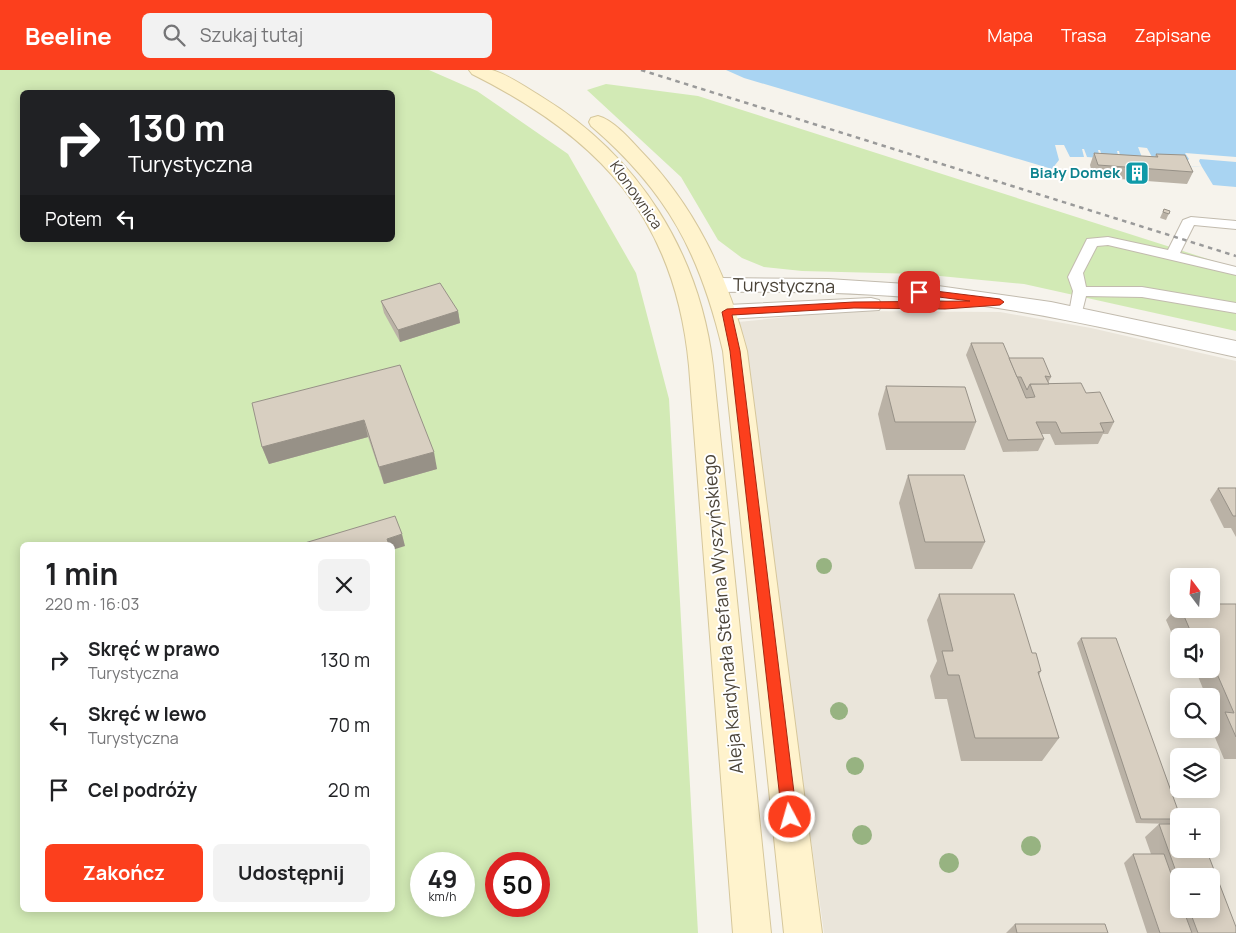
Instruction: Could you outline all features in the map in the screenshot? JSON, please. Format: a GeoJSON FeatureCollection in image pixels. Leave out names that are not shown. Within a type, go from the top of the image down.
{"type":"FeatureCollection","features":[{"type":"Feature","properties":{"kind":"main road","name":"Klonownica"},"geometry":{"type":"LineString","coordinates":[[478,70],[561,116],[602,150],[647,207],[667,241],[689,296]]}},
{"type":"Feature","properties":{"kind":"main road","name":"Klonownica"},"geometry":{"type":"LineString","coordinates":[[516,70],[577,106],[604,127],[638,159],[672,200],[696,236],[718,285]]}},
{"type":"Feature","properties":{"kind":"main road"},"geometry":{"type":"LineString","coordinates":[[689,296],[718,285],[727,312],[735,351],[803,933]]}},
{"type":"Feature","properties":{"kind":"main road"},"geometry":{"type":"LineString","coordinates":[[689,296],[727,312]]}},
{"type":"Feature","properties":{"kind":"main road","name":"Aleja Kardynała Stefana Wyszyńskiego"},"geometry":{"type":"LineString","coordinates":[[689,296],[699,351],[707,419],[720,589],[752,933]]}},
{"type":"Feature","properties":{"kind":"main road"},"geometry":{"type":"LineString","coordinates":[[720,589],[763,588]]}},
{"type":"Feature","properties":{"kind":"street","name":"Turystyczna"},"geometry":{"type":"LineString","coordinates":[[718,285],[787,284],[937,293],[1076,313],[1236,349]]}},
{"type":"Feature","properties":{"kind":"street","name":"Turystyczna"},"geometry":{"type":"LineString","coordinates":[[727,312],[854,305],[945,306],[1000,302]]}},
{"type":"Feature","properties":{"kind":"lane"},"geometry":{"type":"LineString","coordinates":[[1172,255],[1188,223],[1192,220],[1236,225]]}},
{"type":"Feature","properties":{"kind":"lane"},"geometry":{"type":"LineString","coordinates":[[1076,313],[1080,291],[1075,277],[1092,242],[1108,241],[1236,271]]}},
{"type":"Feature","properties":{"kind":"lane"},"geometry":{"type":"LineString","coordinates":[[1080,291],[1142,292],[1236,308]]}},
{"type":"Feature","properties":{"kind":"shaded area"},"geometry":{"type":"Polygon","coordinates":[[[847,311],[1000,312],[1091,328],[1236,361],[1236,933],[824,933],[738,322],[847,311]]]}},
{"type":"Feature","properties":{"kind":"green space"},"geometry":{"type":"Polygon","coordinates":[[[0,70],[429,70],[477,91],[568,154],[636,273],[669,399],[698,933],[0,933],[0,70]]]}},
{"type":"Feature","properties":{"kind":"green space"},"geometry":{"type":"Polygon","coordinates":[[[606,84],[698,96],[1236,268],[1236,331],[1024,284],[919,274],[802,271],[764,267],[742,258],[718,240],[681,177],[587,90],[606,84]]]}},
{"type":"Feature","properties":{"kind":"water"},"geometry":{"type":"Polygon","coordinates":[[[726,70],[1236,70],[1236,187],[1213,185],[1202,167],[1059,157],[1059,160],[1052,169],[744,78],[726,70]]]}},
{"type":"Feature","properties":{"kind":"pier"},"geometry":{"type":"Polygon","coordinates":[[[1055,145],[1064,145],[1070,157],[1084,157],[1082,149],[1084,149],[1087,157],[1100,158],[1098,150],[1100,150],[1103,159],[1119,159],[1117,151],[1119,151],[1121,160],[1143,160],[1138,147],[1147,148],[1152,157],[1187,161],[1189,159],[1185,153],[1236,157],[1236,162],[1200,159],[1202,167],[1059,160],[1055,145]]]}},
{"type":"Feature","properties":{"kind":"building"},"geometry":{"type":"Polygon","coordinates":[[[1094,153],[1158,157],[1156,154],[1185,155],[1193,172],[1098,165],[1094,153]]]}},
{"type":"Feature","properties":{"kind":"building"},"geometry":{"type":"Polygon","coordinates":[[[1164,209],[1170,211],[1169,214],[1163,212],[1164,209]]]}},
{"type":"Feature","properties":{"kind":"building"},"geometry":{"type":"Polygon","coordinates":[[[440,283],[458,311],[398,330],[381,301],[440,283]]]}},
{"type":"Feature","properties":{"kind":"building"},"geometry":{"type":"Polygon","coordinates":[[[971,343],[1003,343],[1026,398],[1035,397],[1030,384],[1081,383],[1086,393],[1100,392],[1114,422],[1100,423],[1104,432],[1061,433],[1056,422],[1036,422],[1044,439],[1008,440],[971,343]]]}},
{"type":"Feature","properties":{"kind":"building"},"geometry":{"type":"Polygon","coordinates":[[[1009,358],[1043,358],[1051,377],[1045,376],[1049,384],[1030,384],[1027,390],[1021,377],[1017,377],[1009,358]]]}},
{"type":"Feature","properties":{"kind":"building"},"geometry":{"type":"Polygon","coordinates":[[[400,365],[434,452],[379,467],[364,420],[262,447],[252,403],[400,365]]]}},
{"type":"Feature","properties":{"kind":"building"},"geometry":{"type":"Polygon","coordinates":[[[886,386],[965,387],[976,422],[895,422],[886,386]]]}},
{"type":"Feature","properties":{"kind":"building"},"geometry":{"type":"Polygon","coordinates":[[[908,475],[964,475],[985,542],[925,542],[908,475]]]}},
{"type":"Feature","properties":{"kind":"building"},"geometry":{"type":"Polygon","coordinates":[[[1218,488],[1236,488],[1236,516],[1233,516],[1218,488]]]}},
{"type":"Feature","properties":{"kind":"building"},"geometry":{"type":"Polygon","coordinates":[[[395,516],[402,534],[387,539],[388,542],[308,542],[395,516]]]}},
{"type":"Feature","properties":{"kind":"building"},"geometry":{"type":"Polygon","coordinates":[[[939,594],[1014,594],[1032,653],[1036,653],[1041,671],[1038,672],[1059,738],[975,738],[959,675],[948,675],[942,651],[953,651],[939,594]]]}},
{"type":"Feature","properties":{"kind":"building"},"geometry":{"type":"Polygon","coordinates":[[[1220,604],[1236,604],[1236,737],[1225,712],[1234,713],[1219,678],[1220,628],[1189,628],[1185,618],[1220,618],[1220,604]]]}},
{"type":"Feature","properties":{"kind":"building"},"geometry":{"type":"Polygon","coordinates":[[[1081,638],[1116,638],[1170,788],[1170,798],[1174,798],[1177,808],[1170,808],[1170,819],[1141,819],[1081,638]]]}},
{"type":"Feature","properties":{"kind":"building"},"geometry":{"type":"Polygon","coordinates":[[[1159,824],[1170,824],[1170,855],[1159,824]]]}},
{"type":"Feature","properties":{"kind":"building"},"geometry":{"type":"Polygon","coordinates":[[[1133,854],[1164,854],[1170,871],[1170,918],[1186,918],[1192,933],[1160,933],[1133,854]]]}},
{"type":"Feature","properties":{"kind":"building"},"geometry":{"type":"Polygon","coordinates":[[[1171,858],[1209,858],[1213,868],[1175,868],[1171,858]]]}},
{"type":"Feature","properties":{"kind":"building"},"geometry":{"type":"Polygon","coordinates":[[[1220,885],[1236,927],[1236,933],[1198,933],[1192,918],[1220,918],[1220,885]]]}},
{"type":"Feature","properties":{"kind":"building"},"geometry":{"type":"Polygon","coordinates":[[[1015,924],[1105,924],[1108,933],[1017,933],[1015,924]]]}},
{"type":"Feature","properties":{"kind":"railway"},"geometry":{"type":"LineString","coordinates":[[641,70],[1236,256]]}},
{"type":"Feature","properties":{"kind":"place","name":"Biały Domek"},"geometry":{"type":"Point","coordinates":[1137,173]}},
{"type":"Feature","properties":{"kind":"route"},"geometry":{"type":"LineString","coordinates":[[790,817],[735,351],[727,312],[854,305],[945,306],[1000,302],[919,292]]}}]}
